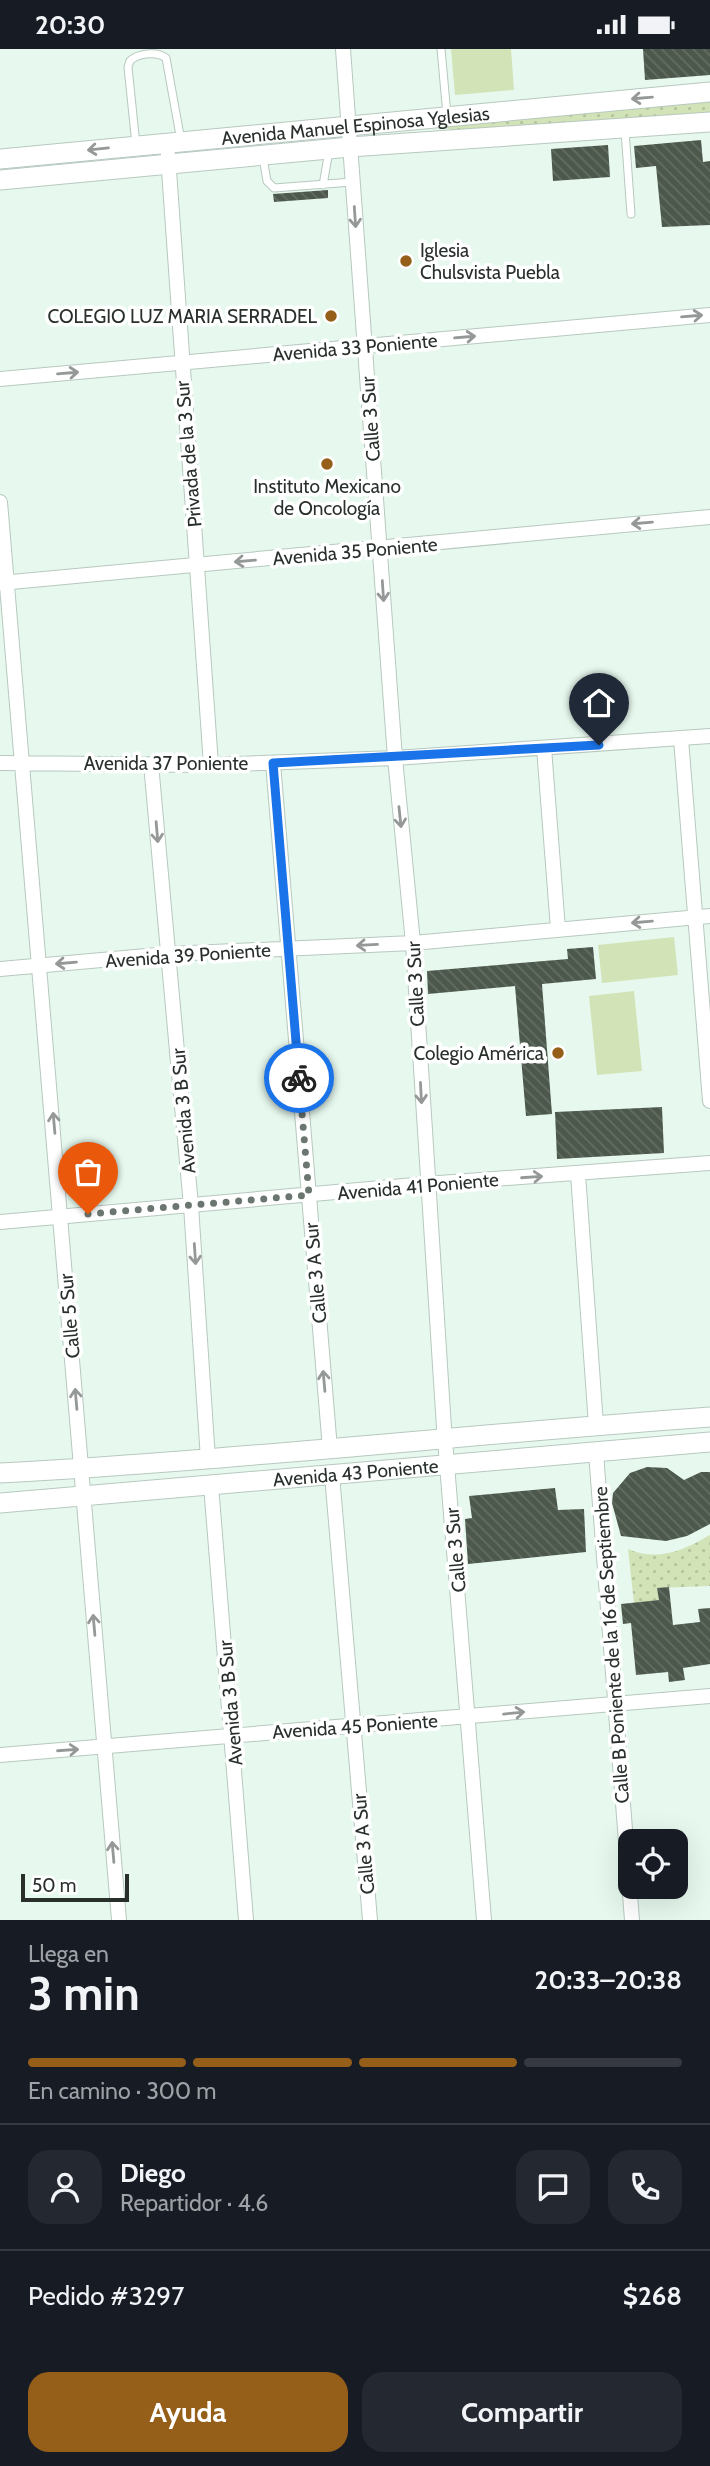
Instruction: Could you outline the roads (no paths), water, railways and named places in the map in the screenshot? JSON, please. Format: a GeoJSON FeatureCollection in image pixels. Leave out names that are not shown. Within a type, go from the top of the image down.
{"type":"FeatureCollection","features":[{"type":"Feature","properties":{"kind":"main road","name":"Avenida Manuel Espinosa Yglesias"},"geometry":{"type":"LineString","coordinates":[[0,159],[710,92]]}},
{"type":"Feature","properties":{"kind":"main road","name":"Avenida Manuel Espinosa Yglesias"},"geometry":{"type":"LineString","coordinates":[[0,180],[349,147],[710,122]]}},
{"type":"Feature","properties":{"kind":"main road","name":"Avenida 43 Poniente"},"geometry":{"type":"LineString","coordinates":[[0,1473],[208,1459],[445,1436],[710,1417]]}},
{"type":"Feature","properties":{"kind":"main road","name":"Avenida 43 Poniente"},"geometry":{"type":"LineString","coordinates":[[0,1503],[449,1467],[710,1442]]}},
{"type":"Feature","properties":{"kind":"street","name":"Calle 3 Sur"},"geometry":{"type":"LineString","coordinates":[[343,49],[395,758],[413,943],[426,1184],[484,1920]]}},
{"type":"Feature","properties":{"kind":"street","name":"Privada de la 3 Sur"},"geometry":{"type":"LineString","coordinates":[[174,142],[169,165],[180,363],[211,765]]}},
{"type":"Feature","properties":{"kind":"street","name":"Avenida 33 Poniente"},"geometry":{"type":"LineString","coordinates":[[0,379],[710,315]]}},
{"type":"Feature","properties":{"kind":"street","name":"Calle 5 Sur"},"geometry":{"type":"LineString","coordinates":[[0,502],[4,583],[41,965],[119,1920]]}},
{"type":"Feature","properties":{"kind":"street","name":"Avenida 35 Poniente"},"geometry":{"type":"LineString","coordinates":[[4,583],[710,517]]}},
{"type":"Feature","properties":{"kind":"street","name":"Avenida 37 Poniente"},"geometry":{"type":"LineString","coordinates":[[0,764],[273,763],[395,758],[710,736]]}},
{"type":"Feature","properties":{"kind":"street"},"geometry":{"type":"LineString","coordinates":[[681,739],[703,917],[710,1101]]}},
{"type":"Feature","properties":{"kind":"street"},"geometry":{"type":"LineString","coordinates":[[544,748],[558,929]]}},
{"type":"Feature","properties":{"kind":"street","name":"Calle 3 A Sur"},"geometry":{"type":"LineString","coordinates":[[273,763],[330,1449]]}},
{"type":"Feature","properties":{"kind":"street","name":"Avenida 3 B Sur"},"geometry":{"type":"LineString","coordinates":[[151,764],[191,1206],[208,1459]]}},
{"type":"Feature","properties":{"kind":"street","name":"Avenida 39 Poniente"},"geometry":{"type":"LineString","coordinates":[[0,969],[169,954],[413,943],[703,917]]}},
{"type":"Feature","properties":{"kind":"street","name":"Avenida 41 Poniente"},"geometry":{"type":"LineString","coordinates":[[0,1221],[426,1184],[710,1163]]}},
{"type":"Feature","properties":{"kind":"street"},"geometry":{"type":"LineString","coordinates":[[578,1174],[596,1425]]}},
{"type":"Feature","properties":{"kind":"street","name":"Calle B Poniente de la 16 de Septiembre"},"geometry":{"type":"LineString","coordinates":[[596,1453],[632,1920]]}},
{"type":"Feature","properties":{"kind":"street","name":"Calle 3 A Sur"},"geometry":{"type":"LineString","coordinates":[[332,1475],[370,1920]]}},
{"type":"Feature","properties":{"kind":"street","name":"Avenida 3 B Sur"},"geometry":{"type":"LineString","coordinates":[[211,1485],[246,1920]]}},
{"type":"Feature","properties":{"kind":"street","name":"Avenida 45 Poniente"},"geometry":{"type":"LineString","coordinates":[[0,1755],[710,1696]]}},
{"type":"Feature","properties":{"kind":"lane"},"geometry":{"type":"LineString","coordinates":[[441,49],[447,116]]}},
{"type":"Feature","properties":{"kind":"lane"},"geometry":{"type":"LineString","coordinates":[[136,146],[128,67],[130,61],[139,55],[157,54],[166,58],[174,142]]}},
{"type":"Feature","properties":{"kind":"lane"},"geometry":{"type":"LineString","coordinates":[[625,128],[631,214]]}},
{"type":"Feature","properties":{"kind":"lane"},"geometry":{"type":"LineString","coordinates":[[259,134],[267,181],[274,188],[352,182]]}},
{"type":"Feature","properties":{"kind":"lane"},"geometry":{"type":"LineString","coordinates":[[323,185],[329,149]]}},
{"type":"Feature","properties":{"kind":"place","name":"Iglesia Chulsvista Puebla"},"geometry":{"type":"Point","coordinates":[406,261]}},
{"type":"Feature","properties":{"kind":"place","name":"COLEGIO LUZ MARIA SERRADEL"},"geometry":{"type":"Point","coordinates":[331,316]}},
{"type":"Feature","properties":{"kind":"place","name":"Instituto Mexicano de Oncología"},"geometry":{"type":"Point","coordinates":[327,464]}},
{"type":"Feature","properties":{"kind":"place","name":"Colegio América"},"geometry":{"type":"Point","coordinates":[558,1053]}}]}
